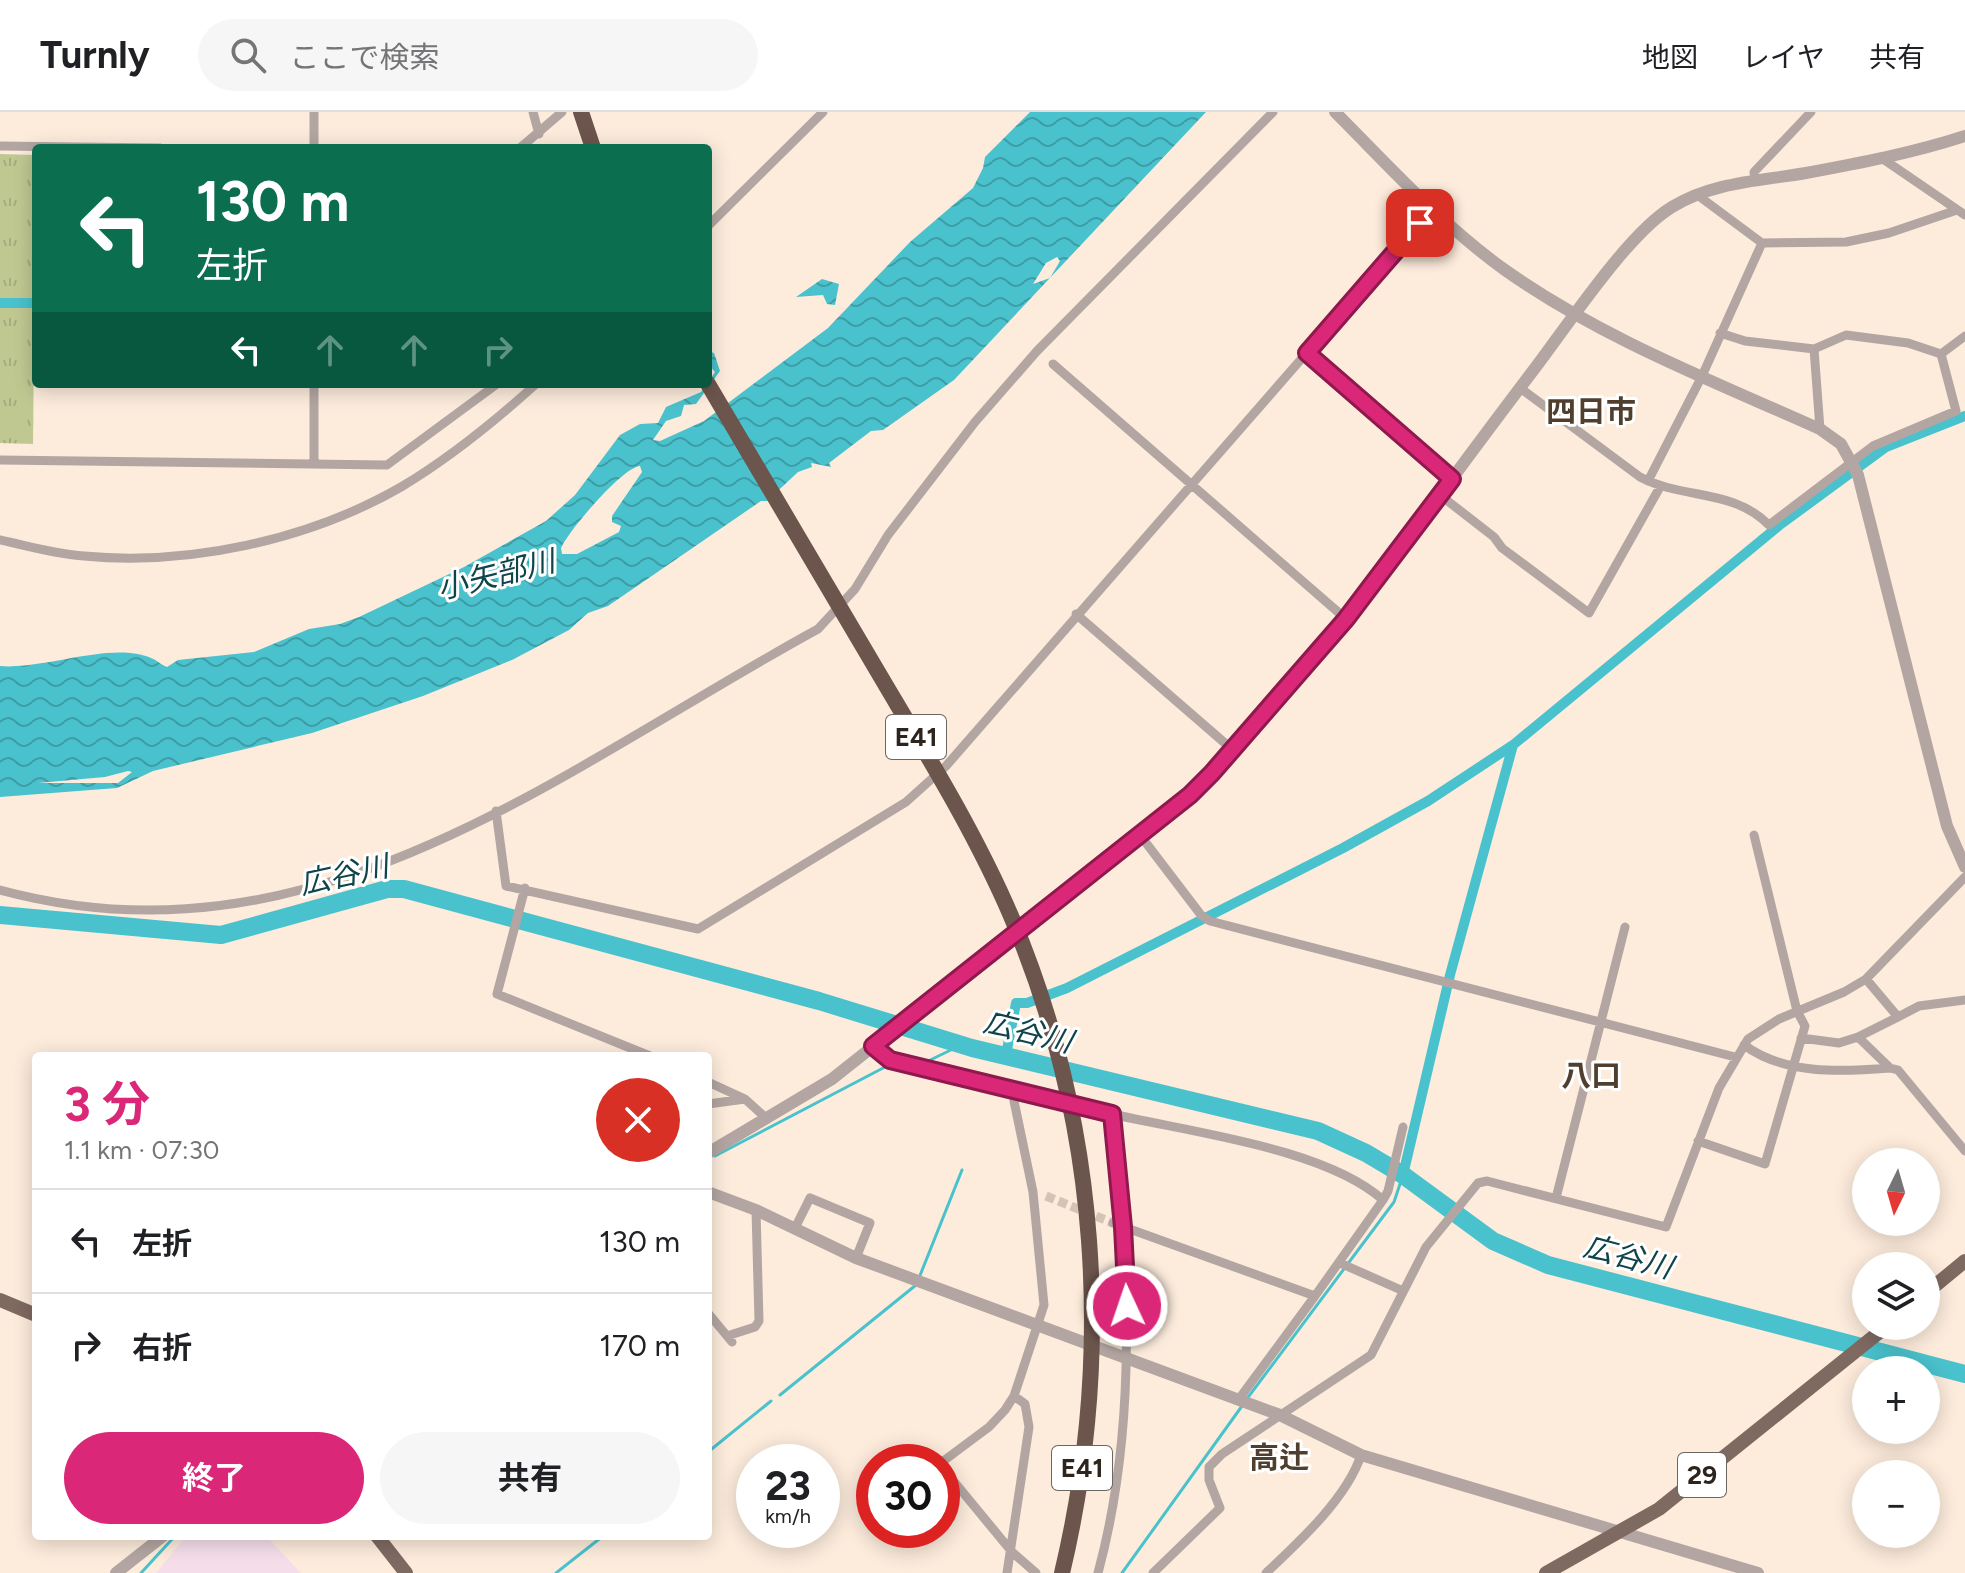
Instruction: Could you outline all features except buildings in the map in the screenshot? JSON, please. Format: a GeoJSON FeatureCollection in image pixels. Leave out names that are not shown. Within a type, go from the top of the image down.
{"type":"FeatureCollection","features":[{"type":"Feature","properties":{"kind":"highway"},"geometry":{"type":"LineString","coordinates":[[582,115],[592,144]]}},
{"type":"Feature","properties":{"kind":"highway","name":"E41"},"geometry":{"type":"LineString","coordinates":[[710,388],[932,763],[989,868],[1031,966],[1071,1114],[1088,1216],[1092,1362],[1080,1483],[1062,1573]]}},
{"type":"Feature","properties":{"kind":"main road"},"geometry":{"type":"LineString","coordinates":[[1940,1282],[1965,1261]]}},
{"type":"Feature","properties":{"kind":"main road"},"geometry":{"type":"LineString","coordinates":[[0,1300],[32,1313]]}},
{"type":"Feature","properties":{"kind":"main road","name":"29"},"geometry":{"type":"LineString","coordinates":[[1546,1573],[1624,1532],[1659,1509],[1870,1340]]}},
{"type":"Feature","properties":{"kind":"main road"},"geometry":{"type":"LineString","coordinates":[[380,1540],[406,1573]]}},
{"type":"Feature","properties":{"kind":"street"},"geometry":{"type":"LineString","coordinates":[[314,112],[314,144]]}},
{"type":"Feature","properties":{"kind":"street"},"geometry":{"type":"LineString","coordinates":[[533,112],[539,134]]}},
{"type":"Feature","properties":{"kind":"street"},"geometry":{"type":"LineString","coordinates":[[525,144],[562,112]]}},
{"type":"Feature","properties":{"kind":"street"},"geometry":{"type":"LineString","coordinates":[[712,222],[823,112]]}},
{"type":"Feature","properties":{"kind":"street"},"geometry":{"type":"LineString","coordinates":[[0,890],[75,906],[143,911],[198,910],[303,892],[392,862],[496,811],[818,629],[855,589],[888,535],[975,422],[1037,351],[1273,112]]}},
{"type":"Feature","properties":{"kind":"street"},"geometry":{"type":"LineString","coordinates":[[1335,112],[1477,249],[1575,316],[1820,429],[1841,444],[1854,466],[1947,826],[1965,867]]}},
{"type":"Feature","properties":{"kind":"street"},"geometry":{"type":"LineString","coordinates":[[1755,180],[1754,172],[1811,112]]}},
{"type":"Feature","properties":{"kind":"street"},"geometry":{"type":"LineString","coordinates":[[712,1151],[832,1079],[1190,795],[1234,751],[1346,619],[1575,316],[1653,220],[1696,194],[1755,180],[1883,159],[1965,136]]}},
{"type":"Feature","properties":{"kind":"street"},"geometry":{"type":"LineString","coordinates":[[0,146],[32,146]]}},
{"type":"Feature","properties":{"kind":"street"},"geometry":{"type":"LineString","coordinates":[[1883,159],[1961,213]]}},
{"type":"Feature","properties":{"kind":"street"},"geometry":{"type":"LineString","coordinates":[[1696,194],[1762,243],[1846,242],[1961,213]]}},
{"type":"Feature","properties":{"kind":"street"},"geometry":{"type":"LineString","coordinates":[[496,811],[506,886],[698,929],[906,802],[946,766],[1420,223]]}},
{"type":"Feature","properties":{"kind":"street"},"geometry":{"type":"LineString","coordinates":[[1648,481],[1702,376],[1762,243]]}},
{"type":"Feature","properties":{"kind":"street"},"geometry":{"type":"LineString","coordinates":[[1720,333],[1745,341],[1814,349],[1846,335],[1908,343],[1941,354]]}},
{"type":"Feature","properties":{"kind":"street"},"geometry":{"type":"LineString","coordinates":[[1941,354],[1965,336]]}},
{"type":"Feature","properties":{"kind":"street"},"geometry":{"type":"LineString","coordinates":[[1814,349],[1820,429]]}},
{"type":"Feature","properties":{"kind":"street"},"geometry":{"type":"LineString","coordinates":[[1307,353],[1452,479]]}},
{"type":"Feature","properties":{"kind":"street"},"geometry":{"type":"LineString","coordinates":[[1520,388],[1648,481],[1660,487],[1750,507],[1769,525],[1919,424],[1956,411],[1941,354]]}},
{"type":"Feature","properties":{"kind":"street"},"geometry":{"type":"LineString","coordinates":[[1053,364],[1346,619]]}},
{"type":"Feature","properties":{"kind":"street"},"geometry":{"type":"LineString","coordinates":[[314,388],[314,463]]}},
{"type":"Feature","properties":{"kind":"street"},"geometry":{"type":"LineString","coordinates":[[0,460],[387,465],[492,388]]}},
{"type":"Feature","properties":{"kind":"street"},"geometry":{"type":"LineString","coordinates":[[0,540],[85,556],[133,557],[202,553],[296,531],[401,486],[507,410],[532,388]]}},
{"type":"Feature","properties":{"kind":"street"},"geometry":{"type":"LineString","coordinates":[[1440,495],[1494,537],[1502,548],[1589,613],[1660,487]]}},
{"type":"Feature","properties":{"kind":"street"},"geometry":{"type":"LineString","coordinates":[[1076,614],[1234,751]]}},
{"type":"Feature","properties":{"kind":"street"},"geometry":{"type":"LineString","coordinates":[[1140,835],[1201,915],[1210,921],[1735,1057]]}},
{"type":"Feature","properties":{"kind":"street"},"geometry":{"type":"LineString","coordinates":[[1698,1141],[1765,1164],[1805,1026],[1797,1011],[1754,835]]}},
{"type":"Feature","properties":{"kind":"street"},"geometry":{"type":"LineString","coordinates":[[1153,1573],[1220,1508],[1209,1480],[1209,1467],[1371,1355],[1401,1290],[1426,1247],[1478,1183],[1487,1181],[1666,1227],[1698,1141],[1735,1057],[1744,1045],[1762,1028],[1866,979],[1965,877]]}},
{"type":"Feature","properties":{"kind":"street"},"geometry":{"type":"LineString","coordinates":[[525,888],[497,994],[640,1052]]}},
{"type":"Feature","properties":{"kind":"street"},"geometry":{"type":"LineString","coordinates":[[1556,1198],[1625,927]]}},
{"type":"Feature","properties":{"kind":"street"},"geometry":{"type":"LineString","coordinates":[[1866,979],[1898,1017]]}},
{"type":"Feature","properties":{"kind":"street"},"geometry":{"type":"LineString","coordinates":[[1801,1038],[1839,1043],[1858,1037],[1919,1006],[1965,1000]]}},
{"type":"Feature","properties":{"kind":"street"},"geometry":{"type":"LineString","coordinates":[[1858,1037],[1890,1068]]}},
{"type":"Feature","properties":{"kind":"street"},"geometry":{"type":"LineString","coordinates":[[877,1043],[890,1060],[1320,1162],[1359,1180],[1383,1200]]}},
{"type":"Feature","properties":{"kind":"street"},"geometry":{"type":"LineString","coordinates":[[1744,1045],[1777,1063],[1795,1063],[1834,1072],[1898,1070],[1965,1151]]}},
{"type":"Feature","properties":{"kind":"street"},"geometry":{"type":"LineString","coordinates":[[712,1084],[745,1099],[767,1119]]}},
{"type":"Feature","properties":{"kind":"street"},"geometry":{"type":"LineString","coordinates":[[960,1450],[989,1427],[1014,1396],[1044,1305],[1033,1192],[1014,1101],[1016,1091]]}},
{"type":"Feature","properties":{"kind":"street"},"geometry":{"type":"LineString","coordinates":[[712,1103],[745,1099]]}},
{"type":"Feature","properties":{"kind":"street"},"geometry":{"type":"LineString","coordinates":[[1098,1573],[1108,1535],[1125,1422],[1129,1358],[1123,1227],[1112,1114]]}},
{"type":"Feature","properties":{"kind":"street"},"geometry":{"type":"LineString","coordinates":[[1245,1401],[1383,1200],[1403,1127]]}},
{"type":"Feature","properties":{"kind":"street"},"geometry":{"type":"LineString","coordinates":[[1033,1192],[1046,1196]]}},
{"type":"Feature","properties":{"kind":"street"},"geometry":{"type":"LineString","coordinates":[[712,1194],[756,1210],[856,1258],[1280,1415],[1361,1455],[1758,1573]]}},
{"type":"Feature","properties":{"kind":"street"},"geometry":{"type":"LineString","coordinates":[[795,1228],[810,1198],[870,1223],[856,1258]]}},
{"type":"Feature","properties":{"kind":"street"},"geometry":{"type":"LineString","coordinates":[[712,1318],[729,1339],[755,1327],[759,1321],[756,1210]]}},
{"type":"Feature","properties":{"kind":"street"},"geometry":{"type":"LineString","coordinates":[[1113,1223],[1315,1296]]}},
{"type":"Feature","properties":{"kind":"street"},"geometry":{"type":"LineString","coordinates":[[1340,1263],[1401,1290]]}},
{"type":"Feature","properties":{"kind":"street"},"geometry":{"type":"LineString","coordinates":[[1007,1573],[1029,1427],[1025,1404],[1014,1396]]}},
{"type":"Feature","properties":{"kind":"street"},"geometry":{"type":"LineString","coordinates":[[1266,1573],[1307,1535],[1357,1468],[1361,1455]]}},
{"type":"Feature","properties":{"kind":"street"},"geometry":{"type":"LineString","coordinates":[[960,1487],[1012,1552],[1036,1573]]}},
{"type":"Feature","properties":{"kind":"street"},"geometry":{"type":"LineString","coordinates":[[116,1573],[158,1540]]}},
{"type":"Feature","properties":{"kind":"shaded area"},"geometry":{"type":"Polygon","coordinates":[[[183,1540],[270,1540],[301,1573],[156,1573],[183,1540]]]}},
{"type":"Feature","properties":{"kind":"green space"},"geometry":{"type":"Polygon","coordinates":[[[0,154],[32,155],[33,444],[0,443],[0,154]]]}},
{"type":"Feature","properties":{"kind":"water","name":"小矢部川"},"geometry":{"type":"Polygon","coordinates":[[[1030,112],[1206,112],[1050,278],[954,380],[883,430],[871,431],[829,463],[831,467],[811,463],[812,467],[798,472],[767,501],[761,501],[608,606],[588,613],[569,630],[512,660],[423,696],[312,733],[153,771],[117,788],[0,797],[0,666],[117,653],[151,658],[167,667],[178,660],[254,652],[309,629],[359,617],[464,567],[546,521],[575,495],[620,435],[640,424],[658,423],[666,407],[708,388],[696,404],[684,405],[681,416],[666,421],[653,440],[660,441],[704,421],[828,328],[910,242],[973,188],[985,157],[1030,112]],[[1057,257],[1046,263],[1033,284],[1050,278],[1060,261],[1057,257]],[[640,466],[632,469],[610,488],[566,539],[561,548],[562,554],[577,554],[619,532],[621,526],[612,522],[612,516],[642,472],[640,466]],[[132,772],[105,777],[38,783],[118,783],[132,772]]]}},
{"type":"Feature","properties":{"kind":"water"},"geometry":{"type":"Polygon","coordinates":[[[822,279],[839,284],[835,305],[827,304],[823,295],[796,297],[822,279]]]}},
{"type":"Feature","properties":{"kind":"water"},"geometry":{"type":"Polygon","coordinates":[[[712,352],[714,353],[720,371],[712,382],[715,372],[712,369],[712,352]]]}},
{"type":"Feature","properties":{"kind":"waterway"},"geometry":{"type":"LineString","coordinates":[[0,303],[32,303]]}},
{"type":"Feature","properties":{"kind":"waterway"},"geometry":{"type":"LineString","coordinates":[[1006,1055],[1016,1003],[1027,1003],[1067,988],[1343,848],[1428,801],[1513,745],[1781,524],[1886,447],[1965,416]]}},
{"type":"Feature","properties":{"kind":"waterway"},"geometry":{"type":"LineString","coordinates":[[1403,1175],[1450,975],[1513,745]]}},
{"type":"Feature","properties":{"kind":"waterway","name":"広谷川"},"geometry":{"type":"LineString","coordinates":[[0,915],[221,935],[387,889],[404,889],[819,1001],[972,1048],[1318,1131],[1366,1153],[1403,1175],[1493,1241],[1548,1265],[1965,1374]]}},
{"type":"Feature","properties":{"kind":"waterway"},"geometry":{"type":"LineString","coordinates":[[920,1065],[961,1045]]}},
{"type":"Feature","properties":{"kind":"waterway"},"geometry":{"type":"LineString","coordinates":[[715,1156],[885,1067]]}},
{"type":"Feature","properties":{"kind":"waterway"},"geometry":{"type":"LineString","coordinates":[[919,1278],[962,1170]]}},
{"type":"Feature","properties":{"kind":"waterway"},"geometry":{"type":"LineString","coordinates":[[1246,1400],[1394,1202],[1403,1175]]}},
{"type":"Feature","properties":{"kind":"waterway"},"geometry":{"type":"LineString","coordinates":[[780,1395],[916,1285]]}},
{"type":"Feature","properties":{"kind":"waterway"},"geometry":{"type":"LineString","coordinates":[[712,1449],[771,1401]]}},
{"type":"Feature","properties":{"kind":"waterway"},"geometry":{"type":"LineString","coordinates":[[1122,1573],[1242,1406]]}},
{"type":"Feature","properties":{"kind":"waterway"},"geometry":{"type":"LineString","coordinates":[[141,1573],[171,1540]]}},
{"type":"Feature","properties":{"kind":"waterway"},"geometry":{"type":"LineString","coordinates":[[556,1573],[598,1540]]}},
{"type":"Feature","properties":{"kind":"tunnel"},"geometry":{"type":"LineString","coordinates":[[1046,1196],[1113,1223]]}},
{"type":"Feature","properties":{"kind":"district","name":"四日市"},"geometry":{"type":"Point","coordinates":[1591,412]}},
{"type":"Feature","properties":{"kind":"district","name":"八口"},"geometry":{"type":"Point","coordinates":[1591,1076]}},
{"type":"Feature","properties":{"kind":"district","name":"高辻"},"geometry":{"type":"Point","coordinates":[1279,1458]}},
{"type":"Feature","properties":{"kind":"route"},"geometry":{"type":"LineString","coordinates":[[1127,1306],[1112,1114],[890,1060],[873,1046],[1190,795],[1234,751],[1346,619],[1452,479],[1307,353],[1420,223]]}}]}
